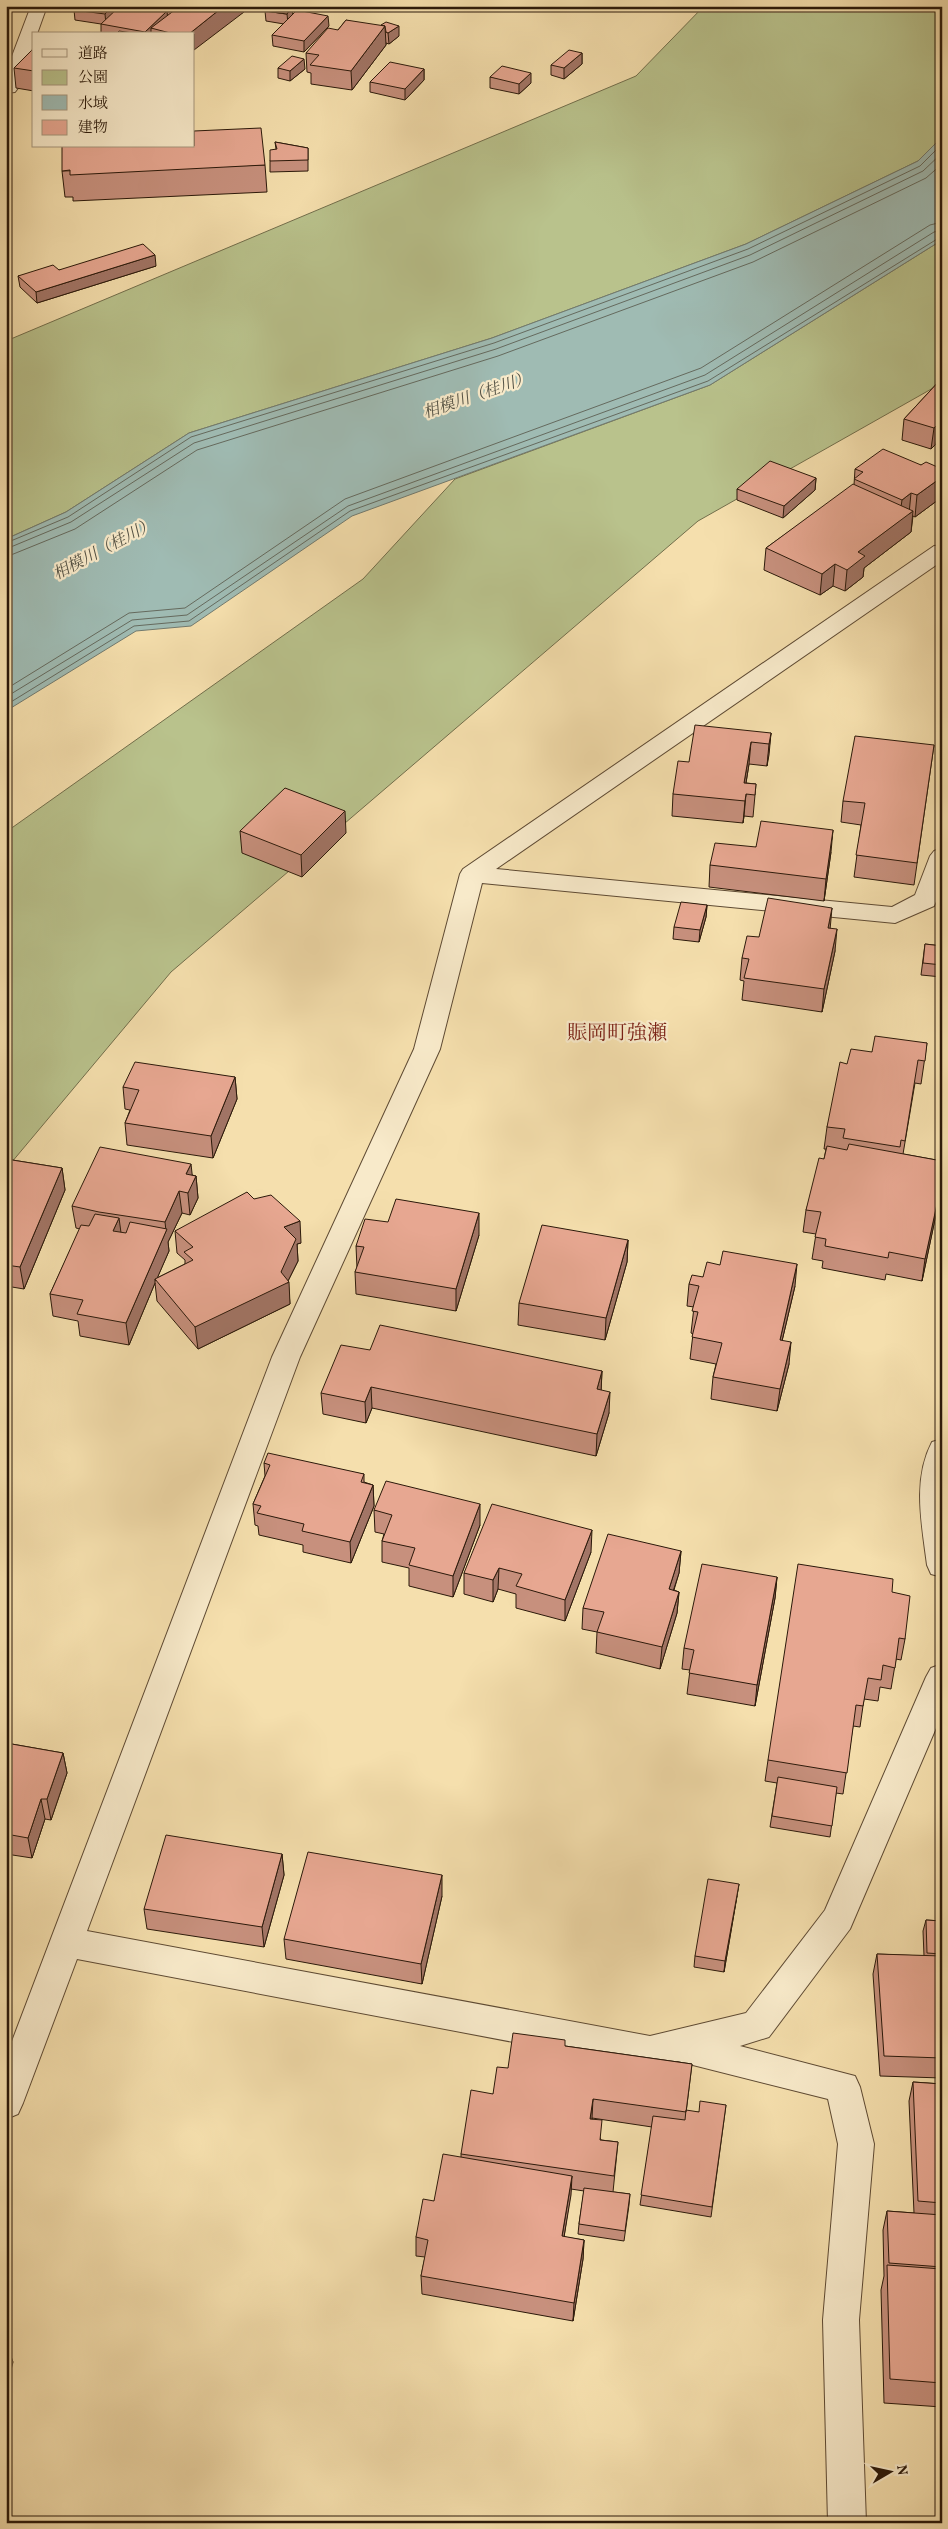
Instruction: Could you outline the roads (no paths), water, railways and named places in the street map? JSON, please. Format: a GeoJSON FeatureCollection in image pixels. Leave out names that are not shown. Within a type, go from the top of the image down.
{"type":"FeatureCollection","features":[{"type":"Feature","properties":{"kind":"street"},"geometry":{"type":"LineString","coordinates":[[8,88],[39,6]]}},
{"type":"Feature","properties":{"kind":"street"},"geometry":{"type":"LineString","coordinates":[[6,2103],[286,1357],[427,1049],[472,874],[942,551]]}},
{"type":"Feature","properties":{"kind":"street"},"geometry":{"type":"LineString","coordinates":[[472,874],[895,915],[925,900],[942,856]]}},
{"type":"Feature","properties":{"kind":"street"},"geometry":{"type":"LineString","coordinates":[[942,1450],[932,1498],[942,1565]]}},
{"type":"Feature","properties":{"kind":"street"},"geometry":{"type":"LineString","coordinates":[[65,1942],[650,2052],[757,2026],[838,1919],[942,1677]]}},
{"type":"Feature","properties":{"kind":"street"},"geometry":{"type":"LineString","coordinates":[[676,2045],[842,2087],[856,2144],[841,2320],[847,2523]]}},
{"type":"Feature","properties":{"kind":"water","name":"相模川（桂川）"},"geometry":{"type":"Polygon","coordinates":[[[942,137],[942,240],[710,385],[352,516],[191,626],[136,631],[6,711],[6,539],[66,512],[189,433],[492,338],[746,244],[918,161],[942,137]]]}},
{"type":"Feature","properties":{"kind":"district","name":"賑岡町強瀬"},"geometry":{"type":"Point","coordinates":[617,1034]}}]}
